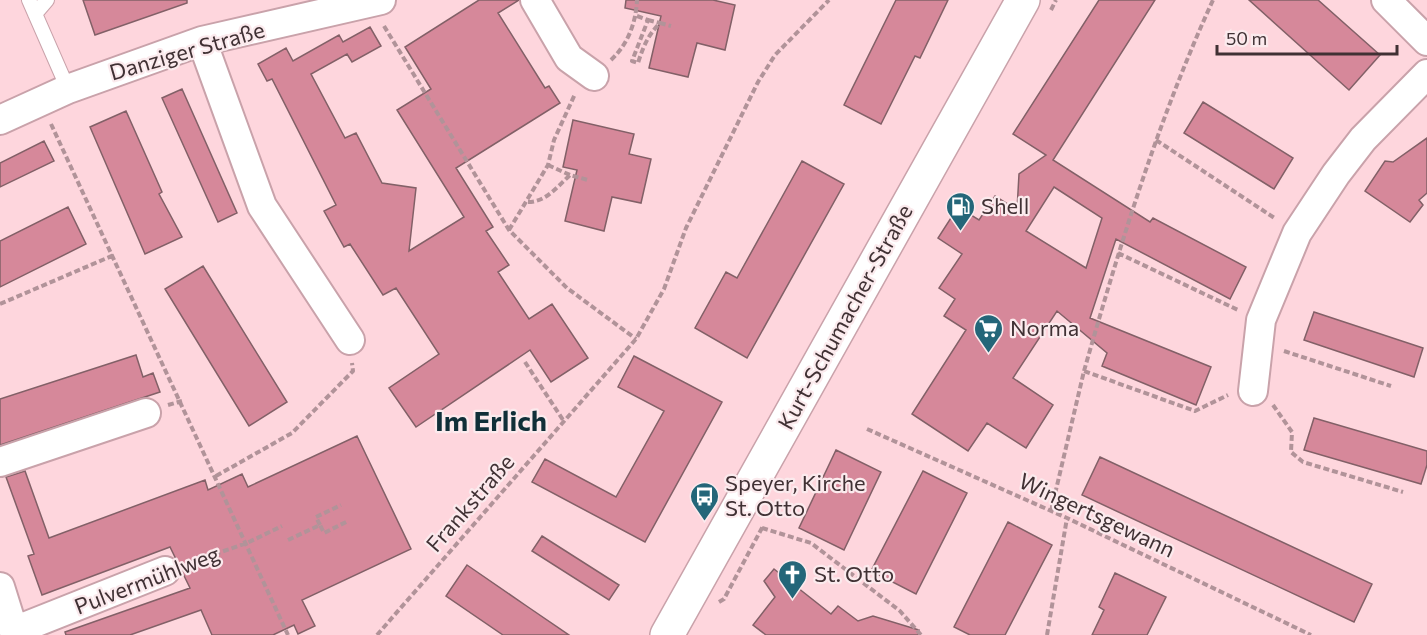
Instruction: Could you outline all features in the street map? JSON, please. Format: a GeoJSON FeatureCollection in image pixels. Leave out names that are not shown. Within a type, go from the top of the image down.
{"type":"FeatureCollection","features":[{"type":"Feature","properties":{"kind":"main road","name":"Kurt-Schumacher-Straße"},"geometry":{"type":"LineString","coordinates":[[667,635],[1023,0]]}},
{"type":"Feature","properties":{"kind":"street"},"geometry":{"type":"LineString","coordinates":[[535,0],[569,58],[594,76]]}},
{"type":"Feature","properties":{"kind":"street"},"geometry":{"type":"LineString","coordinates":[[1386,0],[1427,41]]}},
{"type":"Feature","properties":{"kind":"street","name":"Danziger Straße"},"geometry":{"type":"LineString","coordinates":[[0,120],[68,88],[202,41],[376,2]]}},
{"type":"Feature","properties":{"kind":"street"},"geometry":{"type":"LineString","coordinates":[[202,41],[262,206],[350,340]]}},
{"type":"Feature","properties":{"kind":"street"},"geometry":{"type":"LineString","coordinates":[[1253,391],[1260,329],[1297,233],[1357,147],[1427,74]]}},
{"type":"Feature","properties":{"kind":"street"},"geometry":{"type":"LineString","coordinates":[[0,462],[146,413]]}},
{"type":"Feature","properties":{"kind":"street","name":"Pulvermühlweg"},"geometry":{"type":"LineString","coordinates":[[0,587],[15,633],[165,571]]}},
{"type":"Feature","properties":{"kind":"lane"},"geometry":{"type":"LineString","coordinates":[[29,0],[68,88]]}},
{"type":"Feature","properties":{"kind":"lane"},"geometry":{"type":"LineString","coordinates":[[35,14],[47,0]]}},
{"type":"Feature","properties":{"kind":"path"},"geometry":{"type":"LineString","coordinates":[[509,230],[528,202],[548,165],[554,140],[576,92],[621,51],[637,16],[637,0]]}},
{"type":"Feature","properties":{"kind":"path","name":"Frankstraße"},"geometry":{"type":"LineString","coordinates":[[377,635],[636,339],[663,289],[686,228],[758,82],[775,56],[829,0]]}},
{"type":"Feature","properties":{"kind":"path"},"geometry":{"type":"LineString","coordinates":[[1051,511],[1084,371],[1118,253],[1186,58],[1213,0]]}},
{"type":"Feature","properties":{"kind":"path"},"geometry":{"type":"LineString","coordinates":[[376,2],[509,230],[567,288],[636,339]]}},
{"type":"Feature","properties":{"kind":"path"},"geometry":{"type":"LineString","coordinates":[[637,16],[671,26]]}},
{"type":"Feature","properties":{"kind":"path"},"geometry":{"type":"LineString","coordinates":[[648,20],[632,61],[638,63],[644,44],[660,23]]}},
{"type":"Feature","properties":{"kind":"path"},"geometry":{"type":"LineString","coordinates":[[40,100],[114,255],[288,635]]}},
{"type":"Feature","properties":{"kind":"path"},"geometry":{"type":"LineString","coordinates":[[1156,140],[1297,233]]}},
{"type":"Feature","properties":{"kind":"path"},"geometry":{"type":"LineString","coordinates":[[548,165],[588,180]]}},
{"type":"Feature","properties":{"kind":"path"},"geometry":{"type":"LineString","coordinates":[[528,202],[537,202],[552,193],[570,175]]}},
{"type":"Feature","properties":{"kind":"path"},"geometry":{"type":"LineString","coordinates":[[1118,253],[1260,329],[1281,350],[1391,386]]}},
{"type":"Feature","properties":{"kind":"path"},"geometry":{"type":"LineString","coordinates":[[0,304],[114,255]]}},
{"type":"Feature","properties":{"kind":"path"},"geometry":{"type":"LineString","coordinates":[[216,476],[292,433],[353,371],[350,340]]}},
{"type":"Feature","properties":{"kind":"path"},"geometry":{"type":"LineString","coordinates":[[525,362],[563,420]]}},
{"type":"Feature","properties":{"kind":"path"},"geometry":{"type":"LineString","coordinates":[[1084,371],[1195,411],[1229,394],[1253,391],[1277,408],[1292,432],[1292,452],[1303,462],[1403,492]]}},
{"type":"Feature","properties":{"kind":"path","name":"Wingertsgewann"},"geometry":{"type":"LineString","coordinates":[[867,429],[1067,518],[1311,635]]}},
{"type":"Feature","properties":{"kind":"path"},"geometry":{"type":"LineString","coordinates":[[341,505],[316,517],[324,533],[348,521]]}},
{"type":"Feature","properties":{"kind":"path"},"geometry":{"type":"LineString","coordinates":[[1047,635],[1067,518]]}},
{"type":"Feature","properties":{"kind":"path"},"geometry":{"type":"LineString","coordinates":[[288,540],[320,525]]}},
{"type":"Feature","properties":{"kind":"path","name":"Pulvermühlweg"},"geometry":{"type":"LineString","coordinates":[[165,571],[247,543],[282,526]]}},
{"type":"Feature","properties":{"kind":"path"},"geometry":{"type":"LineString","coordinates":[[762,528],[812,543],[900,611],[921,635]]}},
{"type":"Feature","properties":{"kind":"building"},"geometry":{"type":"Polygon","coordinates":[[[83,0],[187,0],[187,3],[95,35],[83,0]]]}},
{"type":"Feature","properties":{"kind":"building"},"geometry":{"type":"Polygon","coordinates":[[[479,0],[519,0],[498,13],[545,88],[549,86],[560,103],[456,168],[493,227],[486,231],[509,265],[498,272],[529,319],[552,304],[588,358],[551,382],[530,350],[416,427],[389,388],[439,354],[396,288],[383,295],[350,244],[344,247],[324,211],[336,205],[272,79],[267,81],[258,64],[286,48],[293,61],[339,35],[343,42],[370,27],[381,46],[352,62],[347,54],[311,74],[345,138],[356,133],[382,183],[416,188],[409,251],[464,217],[397,110],[431,89],[405,47],[479,0]]]}},
{"type":"Feature","properties":{"kind":"building"},"geometry":{"type":"Polygon","coordinates":[[[626,0],[713,0],[735,5],[725,50],[697,43],[688,77],[649,68],[661,16],[625,8],[626,0]]]}},
{"type":"Feature","properties":{"kind":"building"},"geometry":{"type":"Polygon","coordinates":[[[896,0],[948,0],[920,58],[915,56],[881,124],[844,105],[896,0]]]}},
{"type":"Feature","properties":{"kind":"building"},"geometry":{"type":"Polygon","coordinates":[[[1099,0],[1155,0],[1053,160],[1150,222],[1153,218],[1246,267],[1230,299],[1116,239],[1090,318],[1211,367],[1196,405],[1102,366],[1107,353],[1057,311],[1013,378],[1053,405],[1026,448],[987,423],[968,451],[912,414],[966,330],[944,316],[955,299],[939,288],[962,254],[938,238],[958,207],[979,220],[995,196],[1017,210],[1019,174],[1046,155],[1013,134],[1099,0]],[[1054,187],[1026,231],[1086,268],[1102,218],[1054,187]]]}},
{"type":"Feature","properties":{"kind":"building"},"geometry":{"type":"Polygon","coordinates":[[[1249,0],[1318,0],[1380,55],[1349,90],[1249,0]]]}},
{"type":"Feature","properties":{"kind":"building"},"geometry":{"type":"Polygon","coordinates":[[[182,89],[237,213],[218,222],[162,98],[182,89]]]}},
{"type":"Feature","properties":{"kind":"building"},"geometry":{"type":"Polygon","coordinates":[[[1203,102],[1293,158],[1274,189],[1184,133],[1203,102]]]}},
{"type":"Feature","properties":{"kind":"building"},"geometry":{"type":"Polygon","coordinates":[[[126,111],[162,192],[159,194],[182,237],[145,254],[90,127],[126,111]]]}},
{"type":"Feature","properties":{"kind":"building"},"geometry":{"type":"Polygon","coordinates":[[[573,120],[634,134],[629,154],[651,159],[641,203],[612,197],[604,231],[565,221],[577,170],[563,167],[573,120]]]}},
{"type":"Feature","properties":{"kind":"building"},"geometry":{"type":"Polygon","coordinates":[[[1427,138],[1427,193],[1419,200],[1423,205],[1410,222],[1365,191],[1385,161],[1393,162],[1427,138]]]}},
{"type":"Feature","properties":{"kind":"building"},"geometry":{"type":"Polygon","coordinates":[[[44,141],[54,161],[0,187],[0,163],[44,141]]]}},
{"type":"Feature","properties":{"kind":"building"},"geometry":{"type":"Polygon","coordinates":[[[802,161],[844,184],[747,358],[695,328],[726,272],[737,278],[802,161]]]}},
{"type":"Feature","properties":{"kind":"building"},"geometry":{"type":"Polygon","coordinates":[[[68,207],[86,244],[0,287],[0,241],[68,207]]]}},
{"type":"Feature","properties":{"kind":"building"},"geometry":{"type":"Polygon","coordinates":[[[203,266],[287,402],[249,426],[165,289],[203,266]]]}},
{"type":"Feature","properties":{"kind":"building"},"geometry":{"type":"Polygon","coordinates":[[[1314,312],[1423,348],[1414,377],[1304,340],[1314,312]]]}},
{"type":"Feature","properties":{"kind":"building"},"geometry":{"type":"Polygon","coordinates":[[[136,355],[143,377],[153,373],[160,392],[0,445],[0,399],[136,355]]]}},
{"type":"Feature","properties":{"kind":"building"},"geometry":{"type":"Polygon","coordinates":[[[634,356],[722,402],[645,542],[532,482],[545,459],[616,497],[664,411],[618,387],[634,356]]]}},
{"type":"Feature","properties":{"kind":"building"},"geometry":{"type":"Polygon","coordinates":[[[1314,418],[1427,451],[1427,465],[1421,484],[1304,450],[1314,418]]]}},
{"type":"Feature","properties":{"kind":"building"},"geometry":{"type":"Polygon","coordinates":[[[357,436],[411,549],[302,600],[315,626],[298,634],[294,625],[273,635],[212,635],[201,610],[130,635],[66,635],[65,632],[190,588],[170,547],[42,595],[28,556],[34,554],[6,477],[25,471],[49,538],[205,480],[208,490],[242,474],[248,487],[357,436]]]}},
{"type":"Feature","properties":{"kind":"building"},"geometry":{"type":"Polygon","coordinates":[[[836,450],[881,472],[844,550],[799,528],[836,450]]]}},
{"type":"Feature","properties":{"kind":"building"},"geometry":{"type":"Polygon","coordinates":[[[1100,457],[1372,584],[1354,622],[1082,495],[1100,457]]]}},
{"type":"Feature","properties":{"kind":"building"},"geometry":{"type":"Polygon","coordinates":[[[923,471],[967,493],[916,594],[871,571],[923,471]]]}},
{"type":"Feature","properties":{"kind":"building"},"geometry":{"type":"Polygon","coordinates":[[[1008,522],[1052,545],[1005,635],[970,635],[954,627],[1008,522]]]}},
{"type":"Feature","properties":{"kind":"building"},"geometry":{"type":"Polygon","coordinates":[[[542,536],[619,585],[609,600],[532,551],[542,536]]]}},
{"type":"Feature","properties":{"kind":"building"},"geometry":{"type":"Polygon","coordinates":[[[467,565],[569,635],[503,635],[446,596],[467,565]]]}},
{"type":"Feature","properties":{"kind":"building","name":"St. Otto"},"geometry":{"type":"Polygon","coordinates":[[[774,569],[831,614],[838,606],[858,621],[873,616],[919,630],[918,635],[766,635],[753,625],[775,597],[764,581],[774,569]]]}},
{"type":"Feature","properties":{"kind":"building"},"geometry":{"type":"Polygon","coordinates":[[[1115,573],[1166,597],[1147,635],[1092,635],[1104,610],[1099,607],[1115,573]]]}},
{"type":"Feature","properties":{"kind":"place","name":"Shell"},"geometry":{"type":"Point","coordinates":[960,232]}},
{"type":"Feature","properties":{"kind":"place","name":"Norma"},"geometry":{"type":"Point","coordinates":[989,354]}},
{"type":"Feature","properties":{"kind":"place","name":"Speyer, Kirche St. Otto"},"geometry":{"type":"Point","coordinates":[704,522]}},
{"type":"Feature","properties":{"kind":"place","name":"St. Otto"},"geometry":{"type":"Point","coordinates":[793,600]}},
{"type":"Feature","properties":{"kind":"district","name":"Im Erlich"},"geometry":{"type":"Point","coordinates":[491,421]}}]}
